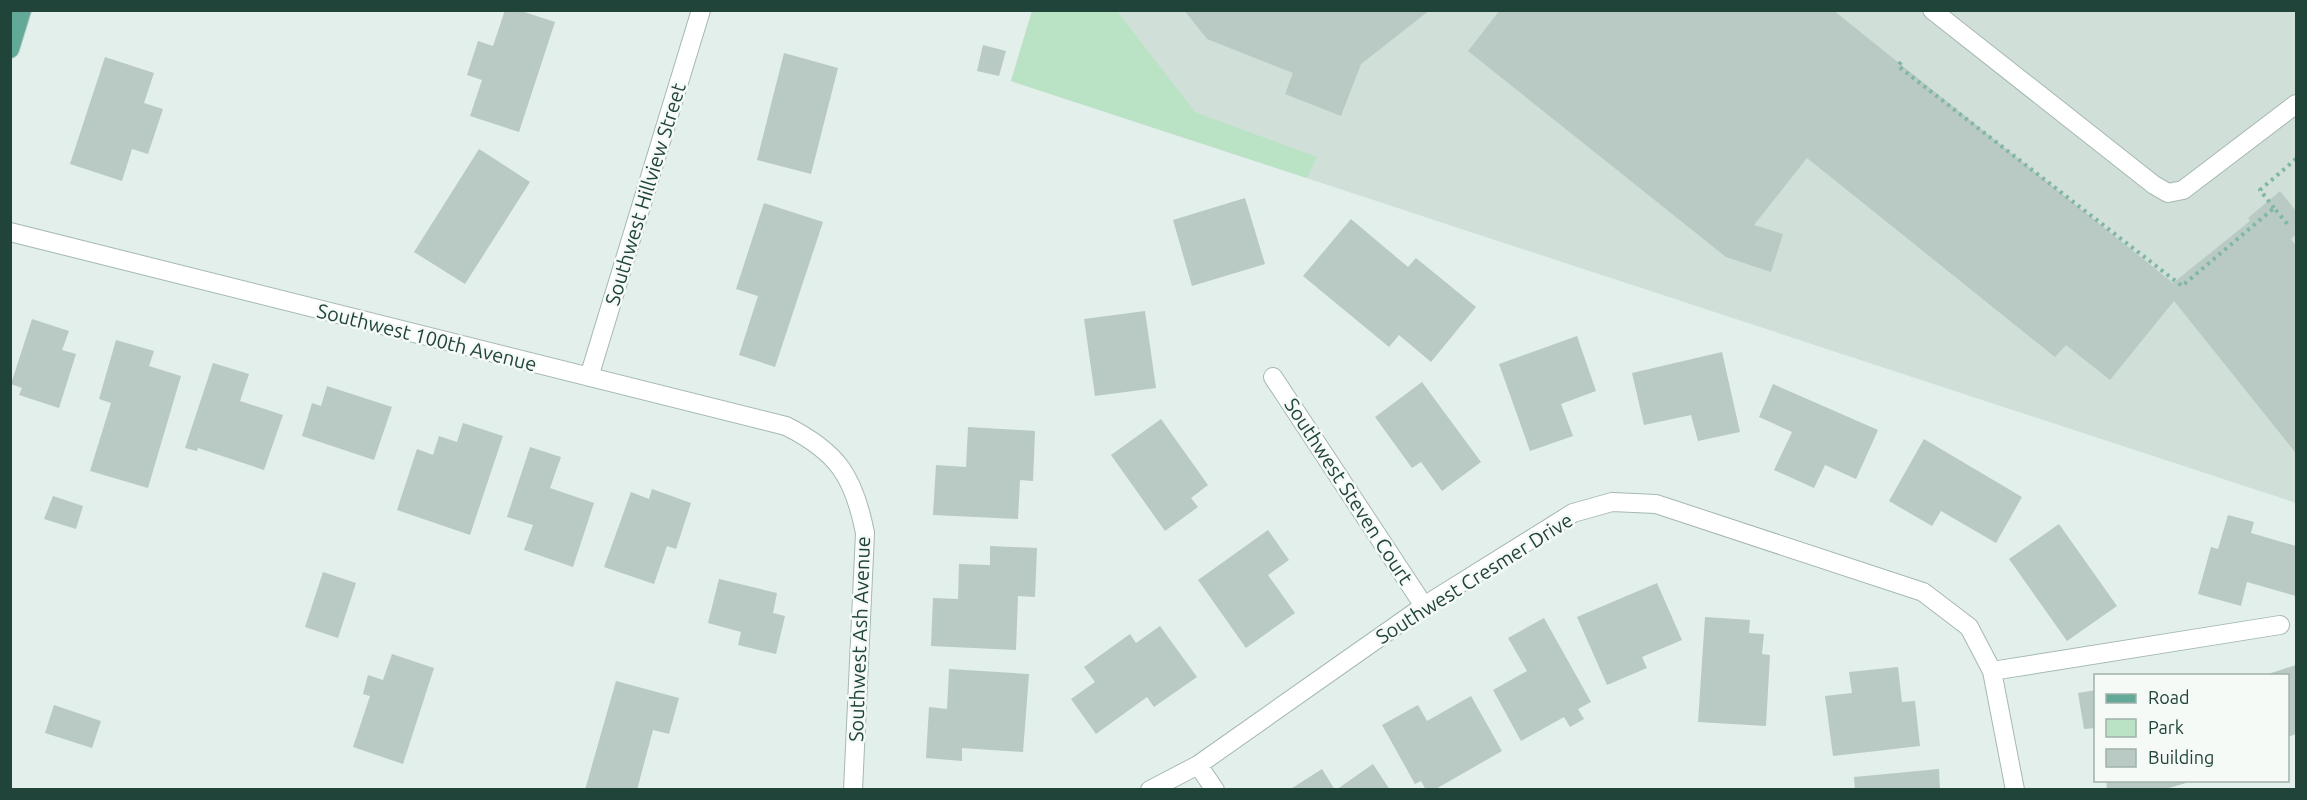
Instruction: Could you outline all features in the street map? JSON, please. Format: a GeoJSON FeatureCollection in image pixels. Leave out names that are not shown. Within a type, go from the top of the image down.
{"type":"FeatureCollection","features":[{"type":"Feature","properties":{"kind":"main road"},"geometry":{"type":"LineString","coordinates":[[10,49],[22,10]]}},
{"type":"Feature","properties":{"kind":"street","name":"Southwest Hillview Street"},"geometry":{"type":"LineString","coordinates":[[589,377],[701,10]]}},
{"type":"Feature","properties":{"kind":"street"},"geometry":{"type":"LineString","coordinates":[[1932,10],[2154,185],[2168,193],[2183,190],[2296,104]]}},
{"type":"Feature","properties":{"kind":"street","name":"Southwest 100th Avenue"},"geometry":{"type":"LineString","coordinates":[[10,232],[786,426],[820,445],[835,460]]}},
{"type":"Feature","properties":{"kind":"street","name":"Southwest Steven Court"},"geometry":{"type":"LineString","coordinates":[[1273,377],[1424,606]]}},
{"type":"Feature","properties":{"kind":"street","name":"Southwest Ash Avenue"},"geometry":{"type":"LineString","coordinates":[[835,460],[850,482],[865,533],[853,789]]}},
{"type":"Feature","properties":{"kind":"street","name":"Southwest Cresmer Drive"},"geometry":{"type":"LineString","coordinates":[[1150,789],[1198,765],[1424,606],[1574,513],[1612,502],[1656,504],[1923,592],[1969,627],[1992,671],[2015,789]]}},
{"type":"Feature","properties":{"kind":"street"},"geometry":{"type":"LineString","coordinates":[[1992,671],[2280,625]]}},
{"type":"Feature","properties":{"kind":"street"},"geometry":{"type":"LineString","coordinates":[[1198,765],[1215,789]]}},
{"type":"Feature","properties":{"kind":"path"},"geometry":{"type":"LineString","coordinates":[[1901,62],[1898,66],[2181,286],[2274,208]]}},
{"type":"Feature","properties":{"kind":"path"},"geometry":{"type":"LineString","coordinates":[[2290,227],[2260,190],[2296,159]]}},
{"type":"Feature","properties":{"kind":"shaded area"},"geometry":{"type":"Polygon","coordinates":[[[1032,11],[2296,11],[2296,503],[1011,81],[1032,11]]]}},
{"type":"Feature","properties":{"kind":"green space"},"geometry":{"type":"Polygon","coordinates":[[[1032,11],[1117,11],[1195,112],[1317,157],[1307,178],[1011,81],[1032,11]]]}},
{"type":"Feature","properties":{"kind":"building"},"geometry":{"type":"Polygon","coordinates":[[[505,10],[518,10],[555,22],[519,132],[470,116],[482,80],[467,75],[478,41],[493,46],[505,10]]]}},
{"type":"Feature","properties":{"kind":"building"},"geometry":{"type":"Polygon","coordinates":[[[1184,10],[1430,10],[1361,64],[1341,116],[1285,94],[1293,73],[1207,39],[1184,10]]]}},
{"type":"Feature","properties":{"kind":"building"},"geometry":{"type":"Polygon","coordinates":[[[1500,10],[1833,10],[2173,283],[2250,221],[2248,218],[2280,191],[2296,211],[2296,234],[2291,239],[2296,246],[2295,452],[2174,301],[2110,380],[2066,345],[2055,357],[1807,158],[1754,225],[1783,234],[1771,272],[1726,257],[1468,51],[1500,10]]]}},
{"type":"Feature","properties":{"kind":"building"},"geometry":{"type":"Polygon","coordinates":[[[983,45],[1006,51],[999,76],[977,71],[983,45]]]}},
{"type":"Feature","properties":{"kind":"building"},"geometry":{"type":"Polygon","coordinates":[[[784,53],[838,68],[811,174],[757,160],[784,53]]]}},
{"type":"Feature","properties":{"kind":"building"},"geometry":{"type":"Polygon","coordinates":[[[105,57],[154,73],[144,103],[163,109],[148,154],[132,149],[122,181],[70,164],[105,57]]]}},
{"type":"Feature","properties":{"kind":"building"},"geometry":{"type":"Polygon","coordinates":[[[479,149],[530,182],[465,284],[414,252],[479,149]]]}},
{"type":"Feature","properties":{"kind":"building"},"geometry":{"type":"Polygon","coordinates":[[[1245,198],[1265,264],[1192,286],[1173,220],[1245,198]]]}},
{"type":"Feature","properties":{"kind":"building"},"geometry":{"type":"Polygon","coordinates":[[[764,203],[823,222],[775,367],[739,355],[758,296],[736,289],[764,203]]]}},
{"type":"Feature","properties":{"kind":"building"},"geometry":{"type":"Polygon","coordinates":[[[1351,219],[1408,267],[1416,258],[1476,307],[1431,362],[1399,335],[1389,347],[1303,276],[1351,219]]]}},
{"type":"Feature","properties":{"kind":"building"},"geometry":{"type":"Polygon","coordinates":[[[1145,311],[1156,388],[1095,396],[1084,319],[1145,311]]]}},
{"type":"Feature","properties":{"kind":"building"},"geometry":{"type":"Polygon","coordinates":[[[32,319],[69,331],[62,350],[76,354],[59,408],[19,395],[22,388],[11,384],[32,319]]]}},
{"type":"Feature","properties":{"kind":"building"},"geometry":{"type":"Polygon","coordinates":[[[1577,336],[1596,391],[1561,404],[1573,436],[1530,451],[1499,364],[1577,336]]]}},
{"type":"Feature","properties":{"kind":"building"},"geometry":{"type":"Polygon","coordinates":[[[116,340],[154,351],[149,366],[181,376],[148,488],[90,471],[111,403],[99,399],[116,340]]]}},
{"type":"Feature","properties":{"kind":"building"},"geometry":{"type":"Polygon","coordinates":[[[1722,352],[1740,432],[1698,441],[1691,415],[1644,425],[1632,373],[1722,352]]]}},
{"type":"Feature","properties":{"kind":"building"},"geometry":{"type":"Polygon","coordinates":[[[213,363],[249,374],[240,401],[283,415],[264,470],[198,448],[197,451],[185,448],[213,363]]]}},
{"type":"Feature","properties":{"kind":"building"},"geometry":{"type":"Polygon","coordinates":[[[1422,382],[1481,462],[1442,491],[1421,462],[1412,468],[1375,417],[1422,382]]]}},
{"type":"Feature","properties":{"kind":"building"},"geometry":{"type":"Polygon","coordinates":[[[1773,384],[1878,430],[1856,479],[1825,465],[1814,488],[1774,470],[1792,432],[1759,417],[1773,384]]]}},
{"type":"Feature","properties":{"kind":"building"},"geometry":{"type":"Polygon","coordinates":[[[327,386],[392,407],[374,460],[302,436],[312,403],[321,406],[327,386]]]}},
{"type":"Feature","properties":{"kind":"building"},"geometry":{"type":"Polygon","coordinates":[[[1161,419],[1208,485],[1191,498],[1198,507],[1165,531],[1111,455],[1161,419]]]}},
{"type":"Feature","properties":{"kind":"building"},"geometry":{"type":"Polygon","coordinates":[[[463,423],[503,436],[470,535],[397,510],[417,449],[433,455],[439,436],[457,442],[463,423]]]}},
{"type":"Feature","properties":{"kind":"building"},"geometry":{"type":"Polygon","coordinates":[[[968,427],[1035,431],[1033,481],[1020,480],[1018,519],[933,515],[936,465],[966,467],[968,427]]]}},
{"type":"Feature","properties":{"kind":"building"},"geometry":{"type":"Polygon","coordinates":[[[1924,439],[2022,497],[1996,543],[1941,511],[1932,526],[1889,501],[1924,439]]]}},
{"type":"Feature","properties":{"kind":"building"},"geometry":{"type":"Polygon","coordinates":[[[530,447],[561,457],[550,488],[594,503],[573,567],[524,550],[533,525],[507,517],[530,447]]]}},
{"type":"Feature","properties":{"kind":"building"},"geometry":{"type":"Polygon","coordinates":[[[652,489],[691,503],[676,549],[667,546],[654,584],[604,567],[631,492],[649,499],[652,489]]]}},
{"type":"Feature","properties":{"kind":"building"},"geometry":{"type":"Polygon","coordinates":[[[53,496],[83,506],[76,529],[44,519],[53,496]]]}},
{"type":"Feature","properties":{"kind":"building"},"geometry":{"type":"Polygon","coordinates":[[[2228,515],[2254,522],[2251,533],[2296,546],[2296,596],[2247,582],[2241,606],[2198,594],[2211,547],[2218,549],[2228,515]]]}},
{"type":"Feature","properties":{"kind":"building"},"geometry":{"type":"Polygon","coordinates":[[[2059,524],[2117,606],[2067,641],[2009,559],[2059,524]]]}},
{"type":"Feature","properties":{"kind":"building"},"geometry":{"type":"Polygon","coordinates":[[[1268,530],[1289,560],[1268,575],[1295,613],[1246,648],[1198,580],[1268,530]]]}},
{"type":"Feature","properties":{"kind":"building"},"geometry":{"type":"Polygon","coordinates":[[[990,546],[1037,548],[1035,597],[1018,596],[1016,650],[931,646],[933,598],[958,599],[959,564],[990,565],[990,546]]]}},
{"type":"Feature","properties":{"kind":"building"},"geometry":{"type":"Polygon","coordinates":[[[323,572],[356,583],[338,638],[305,627],[323,572]]]}},
{"type":"Feature","properties":{"kind":"building"},"geometry":{"type":"Polygon","coordinates":[[[719,579],[777,593],[773,613],[785,616],[776,654],[738,645],[741,632],[708,623],[719,579]]]}},
{"type":"Feature","properties":{"kind":"building"},"geometry":{"type":"Polygon","coordinates":[[[1657,583],[1682,640],[1642,657],[1647,668],[1607,685],[1577,617],[1657,583]]]}},
{"type":"Feature","properties":{"kind":"building"},"geometry":{"type":"Polygon","coordinates":[[[1705,617],[1750,620],[1749,633],[1764,634],[1762,654],[1770,655],[1766,726],[1698,722],[1705,617]]]}},
{"type":"Feature","properties":{"kind":"building"},"geometry":{"type":"Polygon","coordinates":[[[1544,618],[1591,702],[1578,709],[1584,719],[1570,727],[1564,717],[1521,741],[1493,690],[1527,671],[1508,638],[1544,618]]]}},
{"type":"Feature","properties":{"kind":"building"},"geometry":{"type":"Polygon","coordinates":[[[1160,626],[1197,677],[1154,707],[1147,697],[1096,734],[1071,699],[1095,682],[1084,667],[1130,634],[1136,643],[1160,626]]]}},
{"type":"Feature","properties":{"kind":"building"},"geometry":{"type":"Polygon","coordinates":[[[392,654],[434,668],[403,764],[353,747],[370,696],[363,694],[368,675],[383,680],[392,654]]]}},
{"type":"Feature","properties":{"kind":"building"},"geometry":{"type":"Polygon","coordinates":[[[2296,665],[2296,734],[2289,737],[2289,674],[2268,674],[2296,665]]]}},
{"type":"Feature","properties":{"kind":"building"},"geometry":{"type":"Polygon","coordinates":[[[1898,667],[1902,702],[1915,701],[1920,746],[1833,756],[1825,696],[1852,693],[1849,672],[1898,667]]]}},
{"type":"Feature","properties":{"kind":"building"},"geometry":{"type":"Polygon","coordinates":[[[949,669],[1029,674],[1023,752],[962,748],[962,761],[926,758],[929,707],[947,709],[949,669]]]}},
{"type":"Feature","properties":{"kind":"building"},"geometry":{"type":"Polygon","coordinates":[[[616,681],[679,698],[669,734],[653,730],[637,790],[585,790],[616,681]]]}},
{"type":"Feature","properties":{"kind":"building"},"geometry":{"type":"Polygon","coordinates":[[[2094,690],[2094,728],[2084,729],[2078,693],[2094,690]]]}},
{"type":"Feature","properties":{"kind":"building"},"geometry":{"type":"Polygon","coordinates":[[[1471,696],[1502,751],[1434,790],[1426,790],[1421,781],[1415,784],[1382,725],[1418,705],[1427,721],[1471,696]]]}},
{"type":"Feature","properties":{"kind":"building"},"geometry":{"type":"Polygon","coordinates":[[[54,705],[101,721],[92,748],[45,733],[54,705]]]}},
{"type":"Feature","properties":{"kind":"building"},"geometry":{"type":"Polygon","coordinates":[[[1373,764],[1390,790],[1336,790],[1373,764]]]}},
{"type":"Feature","properties":{"kind":"building"},"geometry":{"type":"Polygon","coordinates":[[[1322,769],[1335,790],[1289,790],[1322,769]]]}},
{"type":"Feature","properties":{"kind":"building"},"geometry":{"type":"Polygon","coordinates":[[[1939,769],[1940,790],[1855,790],[1854,777],[1939,769]]]}},
{"type":"Feature","properties":{"kind":"building"},"geometry":{"type":"Polygon","coordinates":[[[2106,782],[2186,783],[2162,790],[2107,790],[2106,782]]]}}]}
